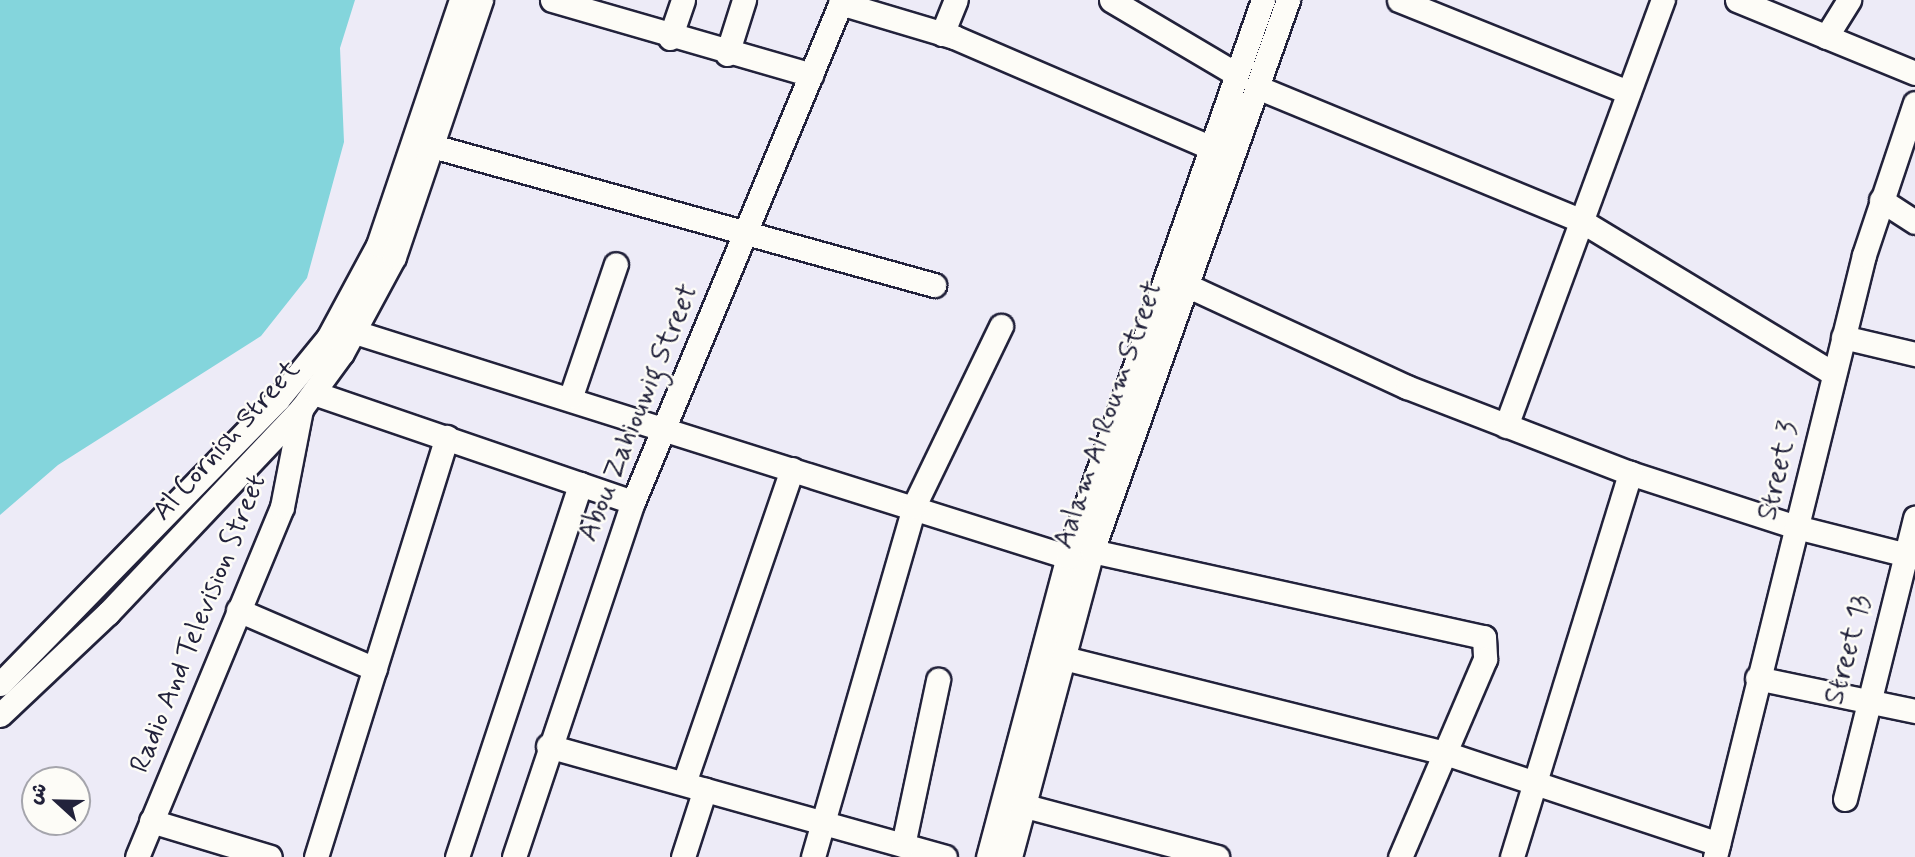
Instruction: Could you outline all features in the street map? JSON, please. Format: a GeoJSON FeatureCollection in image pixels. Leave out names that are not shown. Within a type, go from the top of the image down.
{"type":"FeatureCollection","features":[{"type":"Feature","properties":{"kind":"street","name":"Al Cornish Street"},"geometry":{"type":"LineString","coordinates":[[0,684],[278,400],[328,338],[368,269],[417,141],[461,0]]}},
{"type":"Feature","properties":{"kind":"street","name":"Al Cornish Street"},"geometry":{"type":"LineString","coordinates":[[0,715],[108,613],[304,406],[355,332],[394,257],[436,147],[481,0]]}},
{"type":"Feature","properties":{"kind":"street"},"geometry":{"type":"LineString","coordinates":[[552,0],[670,38],[811,75]]}},
{"type":"Feature","properties":{"kind":"street"},"geometry":{"type":"LineString","coordinates":[[670,38],[683,0]]}},
{"type":"Feature","properties":{"kind":"street"},"geometry":{"type":"LineString","coordinates":[[727,54],[744,0]]}},
{"type":"Feature","properties":{"kind":"street"},"geometry":{"type":"LineString","coordinates":[[942,34],[956,0]]}},
{"type":"Feature","properties":{"kind":"street"},"geometry":{"type":"LineString","coordinates":[[1111,0],[1236,74]]}},
{"type":"Feature","properties":{"kind":"street","name":"Aalam Al Roum Street"},"geometry":{"type":"LineString","coordinates":[[1010,857],[1060,657],[1135,398],[1210,147],[1263,0]]}},
{"type":"Feature","properties":{"kind":"street","name":"Aalam Al Roum Street"},"geometry":{"type":"LineString","coordinates":[[988,857],[1068,557],[1186,285],[1288,0]]}},
{"type":"Feature","properties":{"kind":"street"},"geometry":{"type":"LineString","coordinates":[[1399,0],[1628,92]]}},
{"type":"Feature","properties":{"kind":"street"},"geometry":{"type":"LineString","coordinates":[[1506,426],[1663,0]]}},
{"type":"Feature","properties":{"kind":"street"},"geometry":{"type":"LineString","coordinates":[[1737,0],[1915,73]]}},
{"type":"Feature","properties":{"kind":"street"},"geometry":{"type":"LineString","coordinates":[[1826,37],[1849,0]]}},
{"type":"Feature","properties":{"kind":"street"},"geometry":{"type":"LineString","coordinates":[[841,2],[942,34],[1210,147]]}},
{"type":"Feature","properties":{"kind":"street","name":"Abou Zahiouwig Street"},"geometry":{"type":"LineString","coordinates":[[514,857],[548,747],[633,502],[841,2]]}},
{"type":"Feature","properties":{"kind":"street"},"geometry":{"type":"LineString","coordinates":[[1257,87],[1580,220],[1833,373]]}},
{"type":"Feature","properties":{"kind":"street","name":"Street 3"},"geometry":{"type":"LineString","coordinates":[[1716,850],[1756,678],[1833,373],[1881,200],[1915,103]]}},
{"type":"Feature","properties":{"kind":"street"},"geometry":{"type":"LineString","coordinates":[[436,147],[745,235],[934,285]]}},
{"type":"Feature","properties":{"kind":"street"},"geometry":{"type":"LineString","coordinates":[[1881,200],[1915,222]]}},
{"type":"Feature","properties":{"kind":"street"},"geometry":{"type":"LineString","coordinates":[[571,396],[616,264]]}},
{"type":"Feature","properties":{"kind":"street"},"geometry":{"type":"LineString","coordinates":[[1186,285],[1506,426],[1630,473],[1796,527],[1910,555]]}},
{"type":"Feature","properties":{"kind":"street"},"geometry":{"type":"LineString","coordinates":[[813,857],[914,506],[1001,326]]}},
{"type":"Feature","properties":{"kind":"street"},"geometry":{"type":"LineString","coordinates":[[355,332],[571,396],[1068,557]]}},
{"type":"Feature","properties":{"kind":"street"},"geometry":{"type":"LineString","coordinates":[[1843,337],[1915,354]]}},
{"type":"Feature","properties":{"kind":"street"},"geometry":{"type":"LineString","coordinates":[[278,400],[447,437],[633,502]]}},
{"type":"Feature","properties":{"kind":"street","name":"Radio And Television Street"},"geometry":{"type":"LineString","coordinates":[[137,857],[237,610],[282,507],[304,406]]}},
{"type":"Feature","properties":{"kind":"street"},"geometry":{"type":"LineString","coordinates":[[316,857],[447,437]]}},
{"type":"Feature","properties":{"kind":"street"},"geometry":{"type":"LineString","coordinates":[[683,857],[695,786],[792,469]]}},
{"type":"Feature","properties":{"kind":"street"},"geometry":{"type":"LineString","coordinates":[[1512,857],[1532,782],[1630,473]]}},
{"type":"Feature","properties":{"kind":"street"},"geometry":{"type":"LineString","coordinates":[[457,857],[580,484]]}},
{"type":"Feature","properties":{"kind":"street","name":"Street 13"},"geometry":{"type":"LineString","coordinates":[[1845,799],[1866,702],[1910,555],[1915,518]]}},
{"type":"Feature","properties":{"kind":"street"},"geometry":{"type":"LineString","coordinates":[[1092,551],[1484,637],[1485,659],[1442,752],[1400,857]]}},
{"type":"Feature","properties":{"kind":"street"},"geometry":{"type":"LineString","coordinates":[[237,610],[374,669]]}},
{"type":"Feature","properties":{"kind":"street"},"geometry":{"type":"LineString","coordinates":[[1060,657],[1442,752],[1716,850]]}},
{"type":"Feature","properties":{"kind":"street"},"geometry":{"type":"LineString","coordinates":[[1756,678],[1915,711]]}},
{"type":"Feature","properties":{"kind":"street"},"geometry":{"type":"LineString","coordinates":[[903,845],[938,680]]}},
{"type":"Feature","properties":{"kind":"street"},"geometry":{"type":"LineString","coordinates":[[548,747],[945,857]]}},
{"type":"Feature","properties":{"kind":"street"},"geometry":{"type":"LineString","coordinates":[[1022,805],[1217,857]]}},
{"type":"Feature","properties":{"kind":"street"},"geometry":{"type":"LineString","coordinates":[[151,821],[259,855]]}},
{"type":"Feature","properties":{"kind":"water"},"geometry":{"type":"Polygon","coordinates":[[[0,0],[355,0],[340,48],[344,142],[307,278],[261,336],[58,465],[0,515],[0,0]]]}}]}
